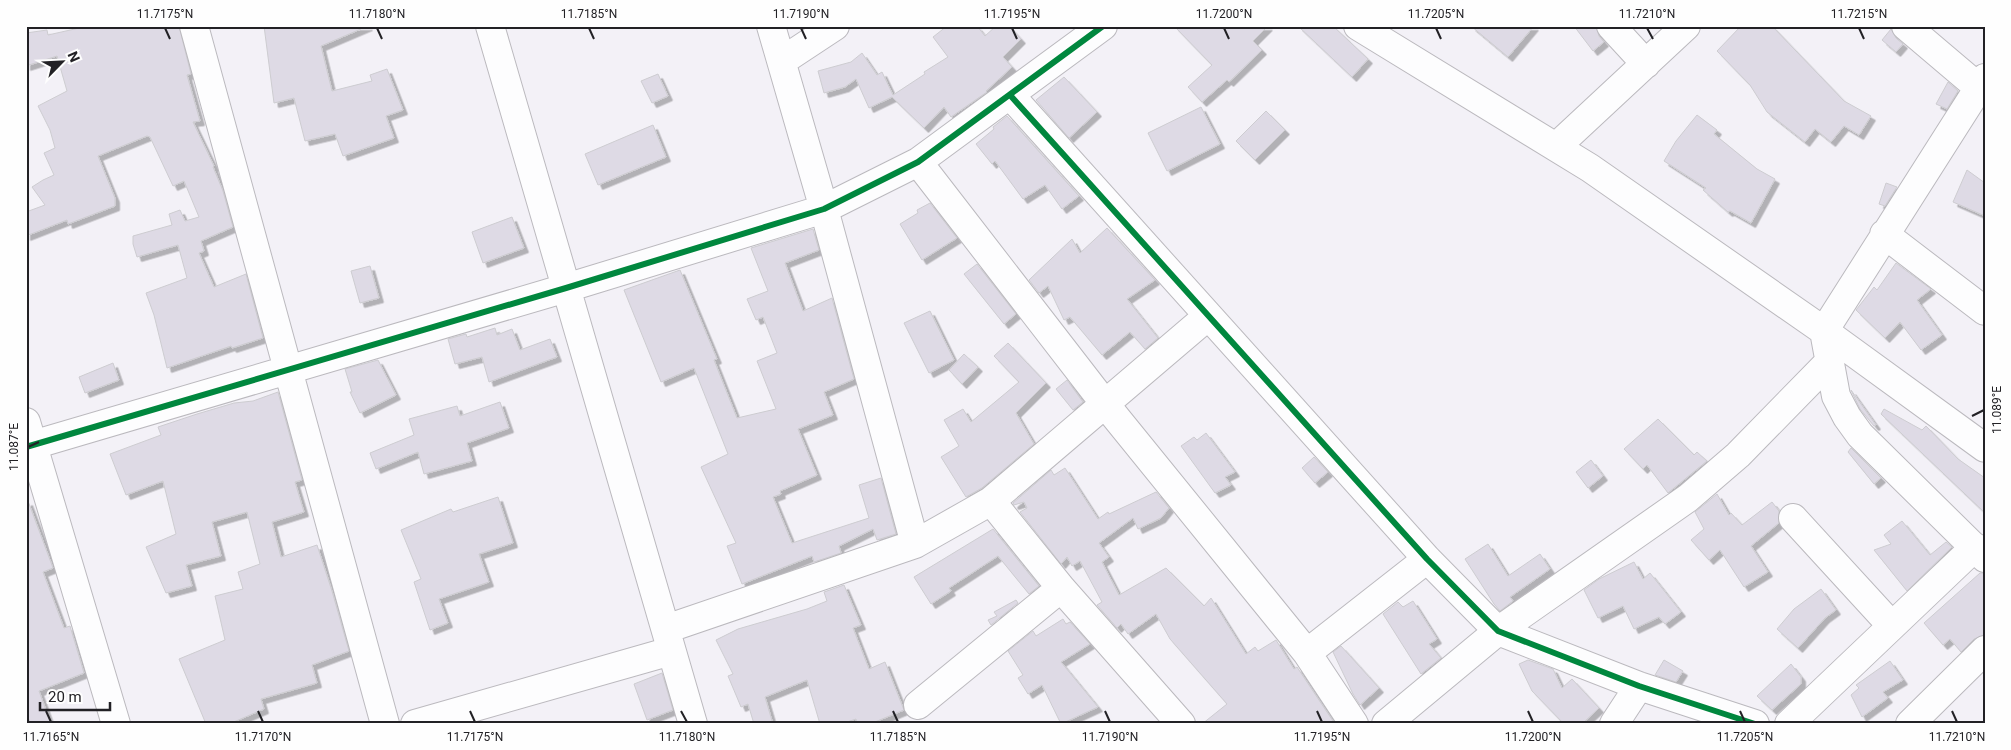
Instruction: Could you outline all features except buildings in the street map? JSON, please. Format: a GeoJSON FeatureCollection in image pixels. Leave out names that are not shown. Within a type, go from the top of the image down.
{"type":"FeatureCollection","features":[{"type":"Feature","properties":{"kind":"street"},"geometry":{"type":"LineString","coordinates":[[194,26],[385,724]]}},
{"type":"Feature","properties":{"kind":"street"},"geometry":{"type":"LineString","coordinates":[[490,26],[693,724]]}},
{"type":"Feature","properties":{"kind":"street"},"geometry":{"type":"LineString","coordinates":[[771,26],[824,209],[915,544]]}},
{"type":"Feature","properties":{"kind":"street"},"geometry":{"type":"LineString","coordinates":[[782,61],[835,26]]}},
{"type":"Feature","properties":{"kind":"street"},"geometry":{"type":"LineString","coordinates":[[116,724],[29,438],[288,370],[824,209],[918,162],[1103,26]]}},
{"type":"Feature","properties":{"kind":"street"},"geometry":{"type":"LineString","coordinates":[[1611,26],[1646,64]]}},
{"type":"Feature","properties":{"kind":"street"},"geometry":{"type":"LineString","coordinates":[[1556,147],[1686,26]]}},
{"type":"Feature","properties":{"kind":"street"},"geometry":{"type":"LineString","coordinates":[[1789,724],[1892,626],[1980,553],[1860,435],[1847,417],[1836,396],[1824,331],[1884,234],[1982,86],[1906,26]]}},
{"type":"Feature","properties":{"kind":"street"},"geometry":{"type":"LineString","coordinates":[[1371,29],[1590,168],[1824,331],[1985,448]]}},
{"type":"Feature","properties":{"kind":"street"},"geometry":{"type":"LineString","coordinates":[[1010,96],[1427,559],[1498,632],[1639,686],[1754,724]]}},
{"type":"Feature","properties":{"kind":"street"},"geometry":{"type":"LineString","coordinates":[[918,162],[1105,404],[1307,653],[1354,724]]}},
{"type":"Feature","properties":{"kind":"street"},"geometry":{"type":"LineString","coordinates":[[1884,234],[1985,311]]}},
{"type":"Feature","properties":{"kind":"street"},"geometry":{"type":"LineString","coordinates":[[415,724],[668,640],[915,544],[991,501],[1208,316]]}},
{"type":"Feature","properties":{"kind":"street"},"geometry":{"type":"LineString","coordinates":[[1386,724],[1498,632],[1688,498],[1738,455],[1830,360]]}},
{"type":"Feature","properties":{"kind":"street"},"geometry":{"type":"LineString","coordinates":[[991,501],[1061,588],[1181,724]]}},
{"type":"Feature","properties":{"kind":"street"},"geometry":{"type":"LineString","coordinates":[[1793,518],[1892,626]]}},
{"type":"Feature","properties":{"kind":"street"},"geometry":{"type":"LineString","coordinates":[[1307,653],[1427,559]]}},
{"type":"Feature","properties":{"kind":"street"},"geometry":{"type":"LineString","coordinates":[[918,705],[1061,588]]}},
{"type":"Feature","properties":{"kind":"street"},"geometry":{"type":"LineString","coordinates":[[1910,724],[1985,650]]}},
{"type":"Feature","properties":{"kind":"street"},"geometry":{"type":"LineString","coordinates":[[1614,724],[1639,686]]}},
{"type":"Feature","properties":{"kind":"cycle path"},"geometry":{"type":"LineString","coordinates":[[26,447],[566,288],[824,209],[918,162],[1103,26]]}},
{"type":"Feature","properties":{"kind":"cycle path"},"geometry":{"type":"LineString","coordinates":[[1010,95],[1427,559],[1498,631],[1639,686],[1755,724]]}}]}
